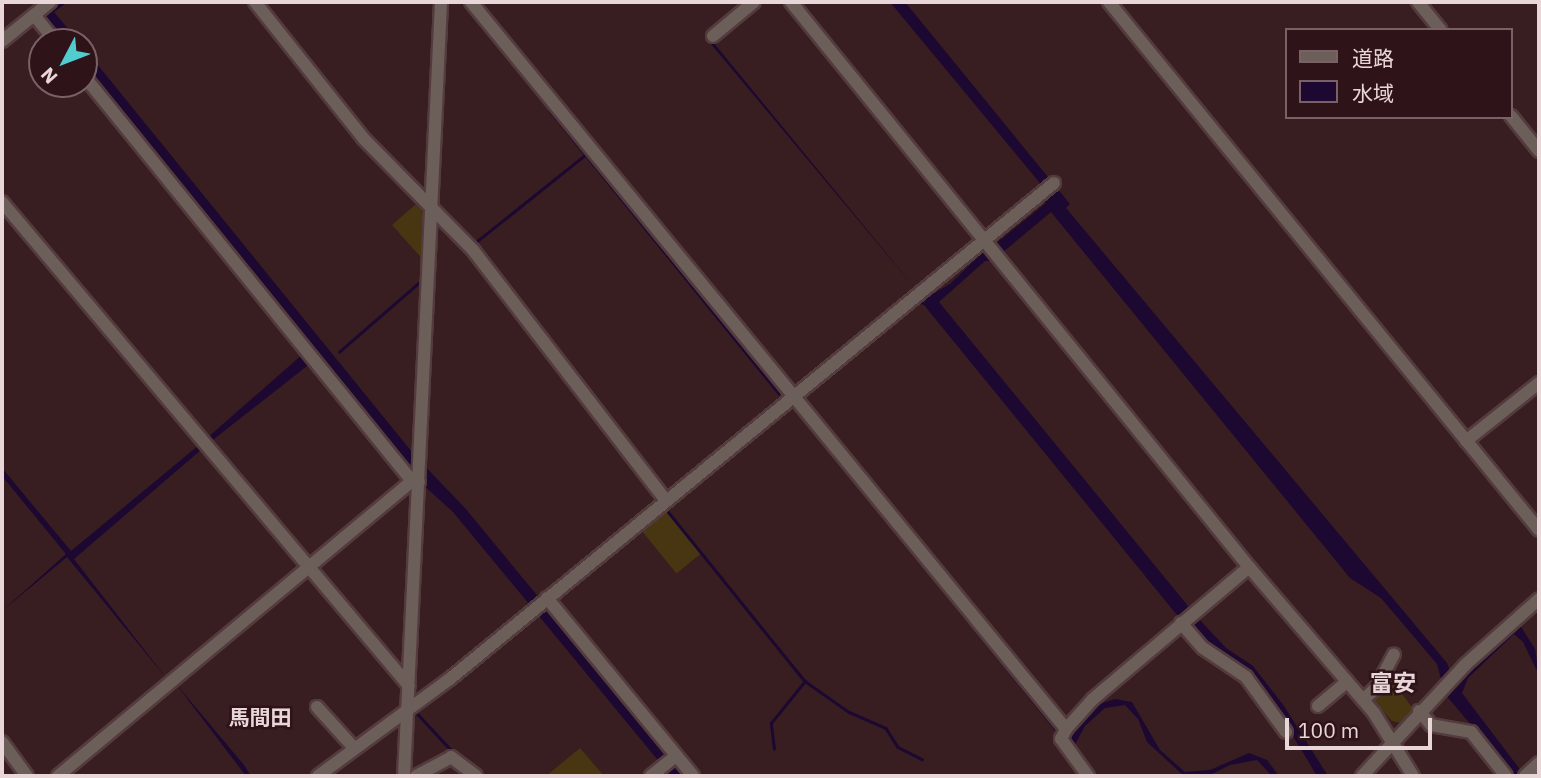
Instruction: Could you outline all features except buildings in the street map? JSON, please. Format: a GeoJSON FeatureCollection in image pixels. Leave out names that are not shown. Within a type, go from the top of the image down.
{"type":"FeatureCollection","features":[{"type":"Feature","properties":{"kind":"street"},"geometry":{"type":"LineString","coordinates":[[2,41],[35,10],[50,2]]}},
{"type":"Feature","properties":{"kind":"street"},"geometry":{"type":"LineString","coordinates":[[255,2],[363,138],[473,250],[665,499]]}},
{"type":"Feature","properties":{"kind":"street"},"geometry":{"type":"LineString","coordinates":[[404,776],[441,2]]}},
{"type":"Feature","properties":{"kind":"street"},"geometry":{"type":"LineString","coordinates":[[471,2],[1066,729]]}},
{"type":"Feature","properties":{"kind":"street"},"geometry":{"type":"LineString","coordinates":[[713,36],[754,2]]}},
{"type":"Feature","properties":{"kind":"street"},"geometry":{"type":"LineString","coordinates":[[791,2],[1249,567],[1363,700],[1392,739],[1413,776]]}},
{"type":"Feature","properties":{"kind":"street"},"geometry":{"type":"LineString","coordinates":[[1109,2],[1539,530]]}},
{"type":"Feature","properties":{"kind":"street"},"geometry":{"type":"LineString","coordinates":[[1418,2],[1439,28]]}},
{"type":"Feature","properties":{"kind":"street"},"geometry":{"type":"LineString","coordinates":[[35,10],[47,28]]}},
{"type":"Feature","properties":{"kind":"street"},"geometry":{"type":"LineString","coordinates":[[98,93],[417,481]]}},
{"type":"Feature","properties":{"kind":"street"},"geometry":{"type":"LineString","coordinates":[[1513,118],[1539,151]]}},
{"type":"Feature","properties":{"kind":"street"},"geometry":{"type":"LineString","coordinates":[[323,775],[408,706],[451,678],[792,395],[986,243],[1054,183]]}},
{"type":"Feature","properties":{"kind":"street"},"geometry":{"type":"LineString","coordinates":[[2,202],[409,686]]}},
{"type":"Feature","properties":{"kind":"street"},"geometry":{"type":"LineString","coordinates":[[1466,441],[1539,383]]}},
{"type":"Feature","properties":{"kind":"street"},"geometry":{"type":"LineString","coordinates":[[58,776],[417,481]]}},
{"type":"Feature","properties":{"kind":"street"},"geometry":{"type":"LineString","coordinates":[[1088,776],[1061,738],[1066,729],[1093,699],[1249,567]]}},
{"type":"Feature","properties":{"kind":"street"},"geometry":{"type":"LineString","coordinates":[[547,597],[693,776]]}},
{"type":"Feature","properties":{"kind":"street"},"geometry":{"type":"LineString","coordinates":[[1362,776],[1419,711],[1539,599]]}},
{"type":"Feature","properties":{"kind":"street"},"geometry":{"type":"LineString","coordinates":[[1183,622],[1203,648],[1246,677],[1286,732]]}},
{"type":"Feature","properties":{"kind":"street"},"geometry":{"type":"LineString","coordinates":[[1363,700],[1380,681],[1394,654]]}},
{"type":"Feature","properties":{"kind":"street"},"geometry":{"type":"LineString","coordinates":[[1318,706],[1347,682]]}},
{"type":"Feature","properties":{"kind":"street"},"geometry":{"type":"LineString","coordinates":[[317,707],[354,748]]}},
{"type":"Feature","properties":{"kind":"street"},"geometry":{"type":"LineString","coordinates":[[1419,711],[1431,724],[1471,732],[1478,751],[1506,776]]}},
{"type":"Feature","properties":{"kind":"street"},"geometry":{"type":"LineString","coordinates":[[2,741],[27,776]]}},
{"type":"Feature","properties":{"kind":"street"},"geometry":{"type":"LineString","coordinates":[[651,776],[676,756]]}},
{"type":"Feature","properties":{"kind":"street"},"geometry":{"type":"LineString","coordinates":[[416,776],[451,757],[476,776]]}},
{"type":"Feature","properties":{"kind":"street"},"geometry":{"type":"LineString","coordinates":[[1525,776],[1539,763]]}},
{"type":"Feature","properties":{"kind":"shaded area"},"geometry":{"type":"Polygon","coordinates":[[[416,204],[427,217],[425,262],[392,225],[416,204]]]}},
{"type":"Feature","properties":{"kind":"shaded area"},"geometry":{"type":"Polygon","coordinates":[[[664,509],[701,554],[676,574],[640,529],[664,509]]]}},
{"type":"Feature","properties":{"kind":"shaded area"},"geometry":{"type":"Polygon","coordinates":[[[1388,675],[1414,710],[1401,723],[1392,721],[1369,696],[1388,675]]]}},
{"type":"Feature","properties":{"kind":"shaded area"},"geometry":{"type":"Polygon","coordinates":[[[580,748],[604,776],[546,776],[580,748]]]}},
{"type":"Feature","properties":{"kind":"water"},"geometry":{"type":"Polygon","coordinates":[[[62,2],[68,2],[54,12],[67,28],[51,28],[43,18],[62,2]]]}},
{"type":"Feature","properties":{"kind":"water"},"geometry":{"type":"Polygon","coordinates":[[[460,2],[502,48],[545,106],[460,2]]]}},
{"type":"Feature","properties":{"kind":"water"},"geometry":{"type":"Polygon","coordinates":[[[890,2],[905,2],[1070,204],[1066,208],[1447,663],[1452,677],[1518,622],[1535,649],[1539,675],[1523,642],[1514,634],[1468,678],[1462,693],[1525,776],[1514,776],[1445,694],[1437,664],[1381,598],[1350,578],[1051,212],[1002,253],[994,245],[1046,203],[1043,200],[1049,194],[890,2]]]}},
{"type":"Feature","properties":{"kind":"water"},"geometry":{"type":"Polygon","coordinates":[[[713,42],[914,287],[711,44],[713,42]]]}},
{"type":"Feature","properties":{"kind":"water"},"geometry":{"type":"Polygon","coordinates":[[[98,65],[416,457],[465,508],[686,776],[671,776],[453,512],[410,473],[316,353],[307,366],[209,443],[206,439],[304,353],[308,357],[315,350],[98,84],[98,65]]]}},
{"type":"Feature","properties":{"kind":"water"},"geometry":{"type":"Polygon","coordinates":[[[551,108],[782,393],[779,396],[548,111],[551,108]]]}},
{"type":"Feature","properties":{"kind":"water"},"geometry":{"type":"Polygon","coordinates":[[[983,252],[991,261],[985,261],[939,302],[1188,606],[1183,613],[1177,615],[924,305],[917,303],[950,284],[983,252]]]}},
{"type":"Feature","properties":{"kind":"water"},"geometry":{"type":"Polygon","coordinates":[[[793,406],[993,649],[1060,732],[1057,733],[793,406]]]}},
{"type":"Feature","properties":{"kind":"water"},"geometry":{"type":"Polygon","coordinates":[[[199,445],[202,449],[74,559],[167,679],[67,557],[2,611],[66,554],[2,476],[2,468],[71,551],[199,445]]]}},
{"type":"Feature","properties":{"kind":"water"},"geometry":{"type":"Polygon","coordinates":[[[1197,617],[1226,648],[1253,666],[1284,706],[1328,776],[1317,776],[1281,716],[1190,623],[1197,617]]]}},
{"type":"Feature","properties":{"kind":"water"},"geometry":{"type":"Polygon","coordinates":[[[176,684],[244,765],[251,776],[246,776],[176,684]]]}},
{"type":"Feature","properties":{"kind":"water"},"geometry":{"type":"Polygon","coordinates":[[[1115,699],[1132,702],[1160,750],[1185,772],[1210,770],[1249,753],[1267,760],[1279,776],[1272,776],[1257,760],[1230,765],[1208,776],[1184,776],[1147,742],[1138,719],[1125,705],[1105,708],[1085,726],[1072,750],[1065,741],[1099,704],[1115,699]]]}},
{"type":"Feature","properties":{"kind":"waterway"},"geometry":{"type":"LineString","coordinates":[[476,242],[585,155]]}},
{"type":"Feature","properties":{"kind":"waterway"},"geometry":{"type":"LineString","coordinates":[[393,177],[427,213]]}},
{"type":"Feature","properties":{"kind":"waterway"},"geometry":{"type":"LineString","coordinates":[[436,223],[450,235]]}},
{"type":"Feature","properties":{"kind":"waterway"},"geometry":{"type":"LineString","coordinates":[[339,352],[423,279]]}},
{"type":"Feature","properties":{"kind":"waterway"},"geometry":{"type":"LineString","coordinates":[[666,509],[805,681],[849,712],[886,728],[898,747],[922,759]]}},
{"type":"Feature","properties":{"kind":"waterway"},"geometry":{"type":"LineString","coordinates":[[774,749],[771,723],[805,681]]}},
{"type":"Feature","properties":{"kind":"waterway"},"geometry":{"type":"LineString","coordinates":[[415,711],[453,752]]}},
{"type":"Feature","properties":{"kind":"district","name":"富安"},"geometry":{"type":"Point","coordinates":[1393,682]}},
{"type":"Feature","properties":{"kind":"district","name":"馬間田"},"geometry":{"type":"Point","coordinates":[260,717]}}]}
